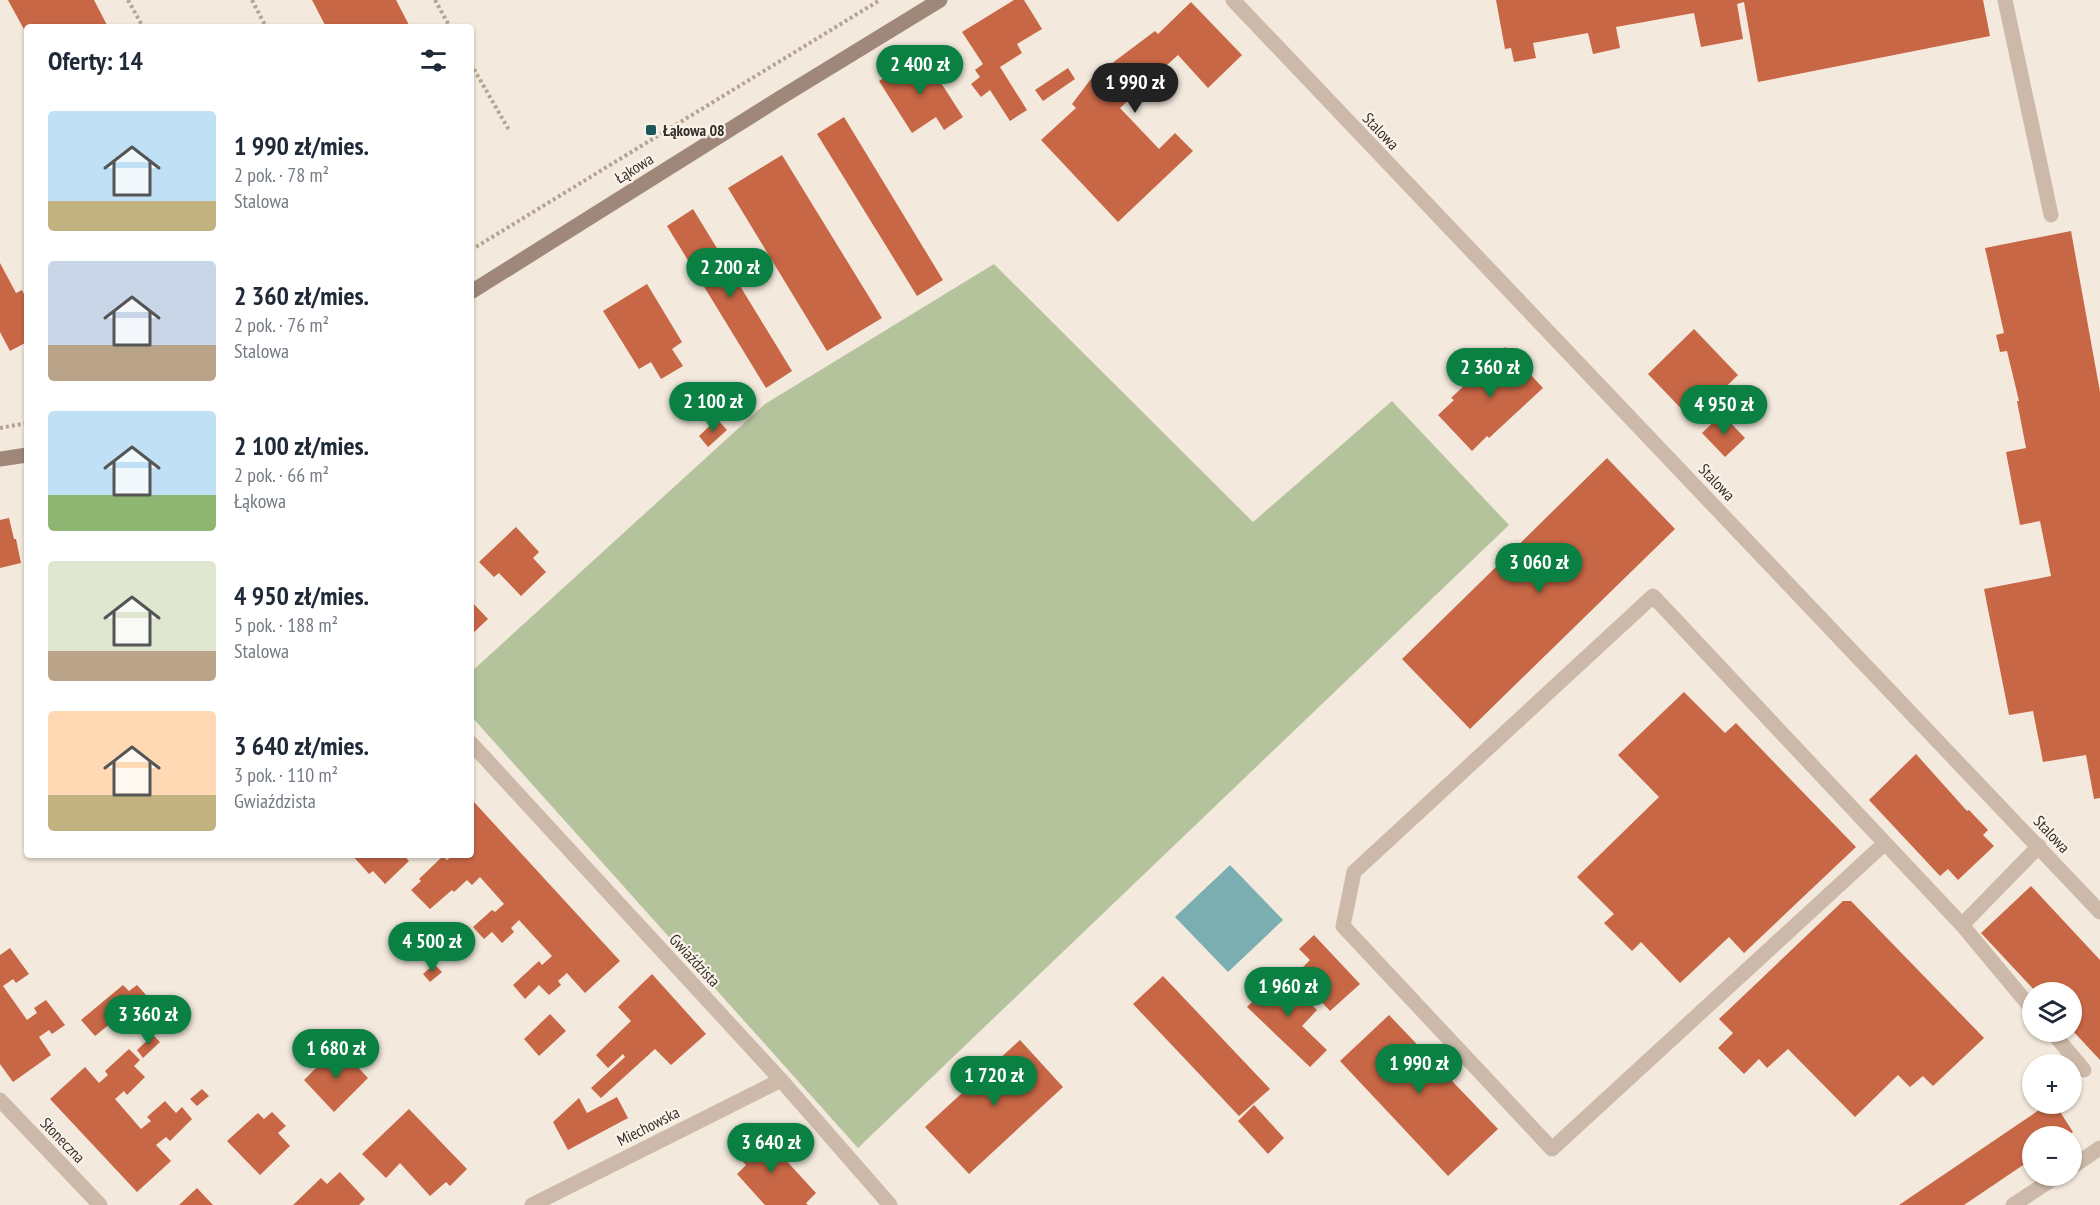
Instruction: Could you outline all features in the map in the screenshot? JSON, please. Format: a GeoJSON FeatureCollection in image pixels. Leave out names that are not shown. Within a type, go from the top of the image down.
{"type":"FeatureCollection","features":[{"type":"Feature","properties":{"kind":"main road","name":"Łąkowa"},"geometry":{"type":"LineString","coordinates":[[474,290],[940,0]]}},
{"type":"Feature","properties":{"kind":"main road"},"geometry":{"type":"LineString","coordinates":[[0,459],[24,455]]}},
{"type":"Feature","properties":{"kind":"street","name":"Stalowa"},"geometry":{"type":"LineString","coordinates":[[1233,0],[2100,912]]}},
{"type":"Feature","properties":{"kind":"street"},"geometry":{"type":"LineString","coordinates":[[2005,0],[2051,215]]}},
{"type":"Feature","properties":{"kind":"street"},"geometry":{"type":"LineString","coordinates":[[1886,843],[1552,1149],[1343,926],[1354,872],[1653,596],[1886,843],[1962,925],[2022,997]]}},
{"type":"Feature","properties":{"kind":"street","name":"Gwiaździsta"},"geometry":{"type":"LineString","coordinates":[[474,746],[781,1080],[890,1205]]}},
{"type":"Feature","properties":{"kind":"street"},"geometry":{"type":"LineString","coordinates":[[1962,925],[2039,846]]}},
{"type":"Feature","properties":{"kind":"street"},"geometry":{"type":"LineString","coordinates":[[2060,1042],[2084,1070]]}},
{"type":"Feature","properties":{"kind":"street","name":"Miechowska"},"geometry":{"type":"LineString","coordinates":[[532,1205],[781,1080]]}},
{"type":"Feature","properties":{"kind":"street","name":"Słoneczna"},"geometry":{"type":"LineString","coordinates":[[0,1100],[100,1205]]}},
{"type":"Feature","properties":{"kind":"street"},"geometry":{"type":"LineString","coordinates":[[2082,1160],[2100,1148]]}},
{"type":"Feature","properties":{"kind":"street"},"geometry":{"type":"LineString","coordinates":[[2013,1205],[2042,1186]]}},
{"type":"Feature","properties":{"kind":"path"},"geometry":{"type":"LineString","coordinates":[[128,0],[141,24]]}},
{"type":"Feature","properties":{"kind":"path"},"geometry":{"type":"LineString","coordinates":[[252,0],[264,24]]}},
{"type":"Feature","properties":{"kind":"path"},"geometry":{"type":"LineString","coordinates":[[435,0],[448,24]]}},
{"type":"Feature","properties":{"kind":"path"},"geometry":{"type":"LineString","coordinates":[[474,248],[880,0]]}},
{"type":"Feature","properties":{"kind":"path"},"geometry":{"type":"LineString","coordinates":[[474,69],[509,130]]}},
{"type":"Feature","properties":{"kind":"path"},"geometry":{"type":"LineString","coordinates":[[0,428],[24,424]]}},
{"type":"Feature","properties":{"kind":"green space"},"geometry":{"type":"Polygon","coordinates":[[[994,264],[1253,522],[1392,401],[1509,525],[858,1148],[474,719],[474,669],[765,404],[994,264]]]}},
{"type":"Feature","properties":{"kind":"water"},"geometry":{"type":"Polygon","coordinates":[[[1230,865],[1283,920],[1228,972],[1175,917],[1230,865]]]}},
{"type":"Feature","properties":{"kind":"building"},"geometry":{"type":"Polygon","coordinates":[[[8,0],[94,0],[106,24],[24,24],[24,29],[8,0]]]}},
{"type":"Feature","properties":{"kind":"building"},"geometry":{"type":"Polygon","coordinates":[[[312,0],[396,0],[408,24],[324,24],[312,0]]]}},
{"type":"Feature","properties":{"kind":"building"},"geometry":{"type":"Polygon","coordinates":[[[1014,0],[1024,0],[1042,29],[1017,44],[1022,53],[1000,67],[1027,110],[1010,121],[990,90],[981,97],[971,84],[980,77],[975,70],[983,64],[962,32],[1014,0]]]}},
{"type":"Feature","properties":{"kind":"building"},"geometry":{"type":"Polygon","coordinates":[[[1496,0],[1983,0],[1990,36],[1758,82],[1744,2],[1737,4],[1743,39],[1701,47],[1694,13],[1616,27],[1620,48],[1593,54],[1588,33],[1533,43],[1536,58],[1514,62],[1511,48],[1505,49],[1496,0]]]}},
{"type":"Feature","properties":{"kind":"building"},"geometry":{"type":"Polygon","coordinates":[[[1191,2],[1242,55],[1208,88],[1178,55],[1120,108],[1159,149],[1175,133],[1193,151],[1118,222],[1041,140],[1076,108],[1072,104],[1091,79],[1155,31],[1158,34],[1191,2]]]}},
{"type":"Feature","properties":{"kind":"building"},"geometry":{"type":"Polygon","coordinates":[[[923,55],[963,117],[944,130],[936,117],[912,133],[879,81],[923,55]]]}},
{"type":"Feature","properties":{"kind":"building"},"geometry":{"type":"Polygon","coordinates":[[[1068,68],[1075,79],[1043,101],[1035,90],[1068,68]]]}},
{"type":"Feature","properties":{"kind":"building"},"geometry":{"type":"Polygon","coordinates":[[[844,117],[943,280],[917,296],[817,134],[844,117]]]}},
{"type":"Feature","properties":{"kind":"building"},"geometry":{"type":"Polygon","coordinates":[[[782,155],[882,318],[827,351],[728,188],[782,155]]]}},
{"type":"Feature","properties":{"kind":"building"},"geometry":{"type":"Polygon","coordinates":[[[693,209],[792,371],[766,388],[667,226],[693,209]]]}},
{"type":"Feature","properties":{"kind":"building"},"geometry":{"type":"Polygon","coordinates":[[[2071,231],[2100,392],[2100,798],[2094,799],[2086,755],[2043,762],[2033,711],[2009,715],[1984,589],[2051,576],[2040,521],[2020,525],[2006,452],[2026,448],[2017,401],[2019,401],[2007,351],[2000,352],[1996,335],[2004,333],[1985,248],[2071,231]]]}},
{"type":"Feature","properties":{"kind":"building"},"geometry":{"type":"Polygon","coordinates":[[[0,263],[16,293],[22,290],[24,294],[24,344],[10,351],[0,332],[0,263]]]}},
{"type":"Feature","properties":{"kind":"building"},"geometry":{"type":"Polygon","coordinates":[[[647,284],[682,342],[672,349],[683,366],[661,379],[651,362],[639,369],[603,311],[647,284]]]}},
{"type":"Feature","properties":{"kind":"building"},"geometry":{"type":"Polygon","coordinates":[[[1694,329],[1738,375],[1692,420],[1648,374],[1694,329]]]}},
{"type":"Feature","properties":{"kind":"building"},"geometry":{"type":"Polygon","coordinates":[[[1505,347],[1543,388],[1472,451],[1438,415],[1454,400],[1451,398],[1505,347]]]}},
{"type":"Feature","properties":{"kind":"building"},"geometry":{"type":"Polygon","coordinates":[[[1722,414],[1745,438],[1725,457],[1702,433],[1722,414]]]}},
{"type":"Feature","properties":{"kind":"building"},"geometry":{"type":"Polygon","coordinates":[[[717,419],[727,430],[708,447],[699,436],[717,419]]]}},
{"type":"Feature","properties":{"kind":"building"},"geometry":{"type":"Polygon","coordinates":[[[1607,458],[1675,529],[1470,729],[1402,659],[1607,458]]]}},
{"type":"Feature","properties":{"kind":"building"},"geometry":{"type":"Polygon","coordinates":[[[9,518],[21,563],[0,568],[0,520],[9,518]]]}},
{"type":"Feature","properties":{"kind":"building"},"geometry":{"type":"Polygon","coordinates":[[[516,527],[539,552],[533,558],[546,572],[521,596],[499,573],[494,577],[479,562],[516,527]]]}},
{"type":"Feature","properties":{"kind":"building"},"geometry":{"type":"Polygon","coordinates":[[[474,604],[488,619],[474,632],[474,604]]]}},
{"type":"Feature","properties":{"kind":"building"},"geometry":{"type":"Polygon","coordinates":[[[1684,692],[1725,733],[1736,723],[1856,847],[1744,953],[1729,937],[1680,983],[1641,942],[1632,951],[1604,923],[1614,914],[1577,877],[1659,797],[1618,755],[1684,692]]]}},
{"type":"Feature","properties":{"kind":"building"},"geometry":{"type":"Polygon","coordinates":[[[1916,754],[1967,811],[1969,810],[1988,830],[1983,835],[1994,846],[1958,880],[1948,869],[1940,876],[1869,800],[1916,754]]]}},
{"type":"Feature","properties":{"kind":"building"},"geometry":{"type":"Polygon","coordinates":[[[474,802],[620,961],[585,993],[567,973],[558,981],[561,985],[549,995],[539,985],[525,999],[513,985],[539,961],[542,965],[552,956],[519,920],[511,928],[514,932],[502,943],[492,932],[484,939],[473,927],[492,910],[495,912],[504,904],[480,877],[472,885],[467,880],[430,909],[411,890],[441,858],[447,860],[449,858],[474,858],[474,802]]]}},
{"type":"Feature","properties":{"kind":"building"},"geometry":{"type":"Polygon","coordinates":[[[355,858],[406,858],[409,861],[385,884],[373,871],[369,874],[355,858]]]}},
{"type":"Feature","properties":{"kind":"building"},"geometry":{"type":"Polygon","coordinates":[[[2031,886],[2100,960],[2100,1060],[2082,1041],[2082,982],[2027,982],[1981,933],[2031,886]]]}},
{"type":"Feature","properties":{"kind":"building"},"geometry":{"type":"Polygon","coordinates":[[[1843,901],[1851,901],[1984,1038],[1933,1086],[1923,1076],[1910,1087],[1898,1075],[1855,1117],[1788,1049],[1767,1068],[1759,1059],[1744,1074],[1718,1048],[1733,1033],[1719,1019],[1843,901]]]}},
{"type":"Feature","properties":{"kind":"building"},"geometry":{"type":"Polygon","coordinates":[[[1314,935],[1360,984],[1330,1011],[1296,974],[1310,960],[1299,949],[1314,935]]]}},
{"type":"Feature","properties":{"kind":"building"},"geometry":{"type":"Polygon","coordinates":[[[10,948],[29,974],[16,983],[13,979],[3,986],[27,1020],[37,1013],[34,1008],[46,1000],[65,1025],[52,1034],[49,1030],[39,1037],[51,1055],[13,1082],[0,1064],[0,955],[10,948]]]}},
{"type":"Feature","properties":{"kind":"building"},"geometry":{"type":"Polygon","coordinates":[[[434,964],[442,972],[430,982],[423,974],[434,964]]]}},
{"type":"Feature","properties":{"kind":"building"},"geometry":{"type":"Polygon","coordinates":[[[652,974],[706,1034],[671,1065],[655,1049],[601,1098],[591,1088],[625,1057],[623,1054],[608,1068],[596,1055],[631,1021],[618,1007],[652,974]]]}},
{"type":"Feature","properties":{"kind":"building"},"geometry":{"type":"Polygon","coordinates":[[[1280,974],[1317,1010],[1302,1026],[1327,1050],[1310,1067],[1247,1007],[1280,974]]]}},
{"type":"Feature","properties":{"kind":"building"},"geometry":{"type":"Polygon","coordinates":[[[1163,976],[1270,1089],[1239,1116],[1133,1004],[1163,976]]]}},
{"type":"Feature","properties":{"kind":"building"},"geometry":{"type":"Polygon","coordinates":[[[123,985],[129,991],[137,985],[146,995],[95,1036],[81,1020],[123,985]]]}},
{"type":"Feature","properties":{"kind":"building"},"geometry":{"type":"Polygon","coordinates":[[[550,1014],[566,1031],[539,1056],[524,1039],[550,1014]]]}},
{"type":"Feature","properties":{"kind":"building"},"geometry":{"type":"Polygon","coordinates":[[[1389,1015],[1498,1129],[1448,1176],[1340,1061],[1389,1015]]]}},
{"type":"Feature","properties":{"kind":"building"},"geometry":{"type":"Polygon","coordinates":[[[153,1035],[160,1042],[143,1058],[137,1050],[153,1035]]]}},
{"type":"Feature","properties":{"kind":"building"},"geometry":{"type":"Polygon","coordinates":[[[1020,1040],[1063,1087],[969,1174],[925,1127],[1020,1040]]]}},
{"type":"Feature","properties":{"kind":"building"},"geometry":{"type":"Polygon","coordinates":[[[338,1046],[368,1078],[334,1112],[304,1080],[322,1062],[326,1067],[341,1052],[338,1046]]]}},
{"type":"Feature","properties":{"kind":"building"},"geometry":{"type":"Polygon","coordinates":[[[129,1049],[140,1060],[134,1066],[145,1077],[127,1095],[124,1091],[115,1099],[141,1129],[151,1121],[147,1117],[165,1101],[176,1113],[182,1107],[192,1119],[170,1141],[166,1137],[156,1145],[171,1161],[137,1192],[50,1099],[85,1067],[99,1083],[108,1075],[105,1071],[129,1049]]]}},
{"type":"Feature","properties":{"kind":"building"},"geometry":{"type":"Polygon","coordinates":[[[202,1089],[209,1096],[197,1106],[190,1099],[202,1089]]]}},
{"type":"Feature","properties":{"kind":"building"},"geometry":{"type":"Polygon","coordinates":[[[617,1097],[628,1118],[568,1150],[553,1122],[579,1098],[587,1113],[617,1097]]]}},
{"type":"Feature","properties":{"kind":"building"},"geometry":{"type":"Polygon","coordinates":[[[1254,1105],[1284,1138],[1268,1154],[1238,1121],[1254,1105]]]}},
{"type":"Feature","properties":{"kind":"building"},"geometry":{"type":"Polygon","coordinates":[[[409,1109],[467,1169],[450,1186],[446,1182],[430,1196],[400,1163],[386,1178],[362,1154],[409,1109]]]}},
{"type":"Feature","properties":{"kind":"building"},"geometry":{"type":"Polygon","coordinates":[[[272,1112],[286,1126],[278,1133],[290,1146],[260,1175],[227,1141],[258,1113],[264,1119],[272,1112]]]}},
{"type":"Feature","properties":{"kind":"building"},"geometry":{"type":"Polygon","coordinates":[[[2033,1114],[2061,1114],[2069,1126],[2022,1126],[2022,1166],[1964,1205],[1899,1205],[2033,1114]]]}},
{"type":"Feature","properties":{"kind":"building"},"geometry":{"type":"Polygon","coordinates":[[[758,1130],[816,1193],[806,1203],[808,1205],[765,1205],[737,1174],[746,1165],[734,1152],[758,1130]]]}},
{"type":"Feature","properties":{"kind":"building"},"geometry":{"type":"Polygon","coordinates":[[[340,1172],[365,1199],[359,1205],[293,1205],[321,1178],[327,1184],[340,1172]]]}},
{"type":"Feature","properties":{"kind":"building"},"geometry":{"type":"Polygon","coordinates":[[[197,1188],[213,1205],[179,1205],[197,1188]]]}},
{"type":"Feature","properties":{"kind":"place","name":"Łąkowa 08"},"geometry":{"type":"Point","coordinates":[651,130]}}]}
